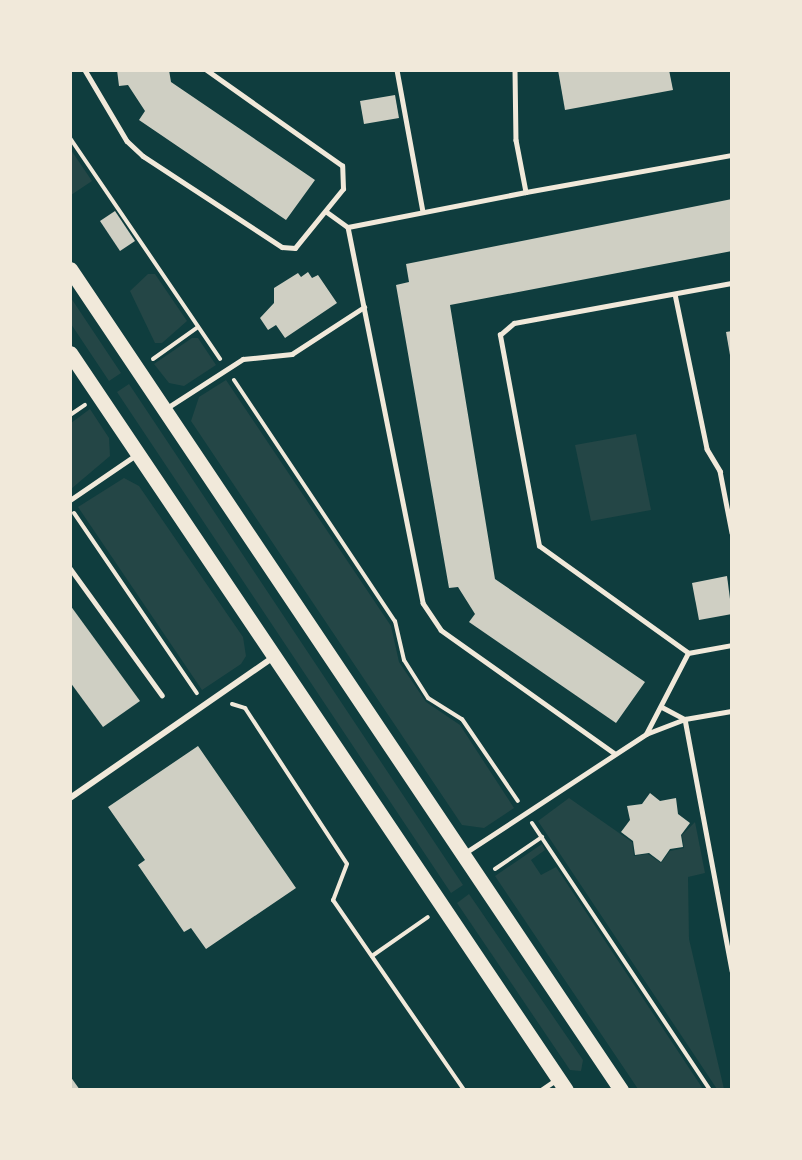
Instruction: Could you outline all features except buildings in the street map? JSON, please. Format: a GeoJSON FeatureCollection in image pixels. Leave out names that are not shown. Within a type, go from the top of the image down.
{"type":"FeatureCollection","features":[{"type":"Feature","properties":{"kind":"main road"},"geometry":{"type":"LineString","coordinates":[[70,269],[463,855],[616,1088]]}},
{"type":"Feature","properties":{"kind":"main road"},"geometry":{"type":"LineString","coordinates":[[70,353],[562,1084]]}},
{"type":"Feature","properties":{"kind":"street"},"geometry":{"type":"LineString","coordinates":[[70,798],[274,657]]}},
{"type":"Feature","properties":{"kind":"lane"},"geometry":{"type":"LineString","coordinates":[[84,70],[127,141],[143,156],[282,247],[304,242],[343,189],[342,166],[206,70]]}},
{"type":"Feature","properties":{"kind":"lane"},"geometry":{"type":"LineString","coordinates":[[397,70],[423,211]]}},
{"type":"Feature","properties":{"kind":"lane"},"geometry":{"type":"LineString","coordinates":[[515,70],[516,140],[526,192]]}},
{"type":"Feature","properties":{"kind":"lane"},"geometry":{"type":"LineString","coordinates":[[327,212],[348,226],[732,155]]}},
{"type":"Feature","properties":{"kind":"lane"},"geometry":{"type":"LineString","coordinates":[[348,226],[423,603],[441,630],[614,753]]}},
{"type":"Feature","properties":{"kind":"lane"},"geometry":{"type":"LineString","coordinates":[[732,284],[514,323],[500,335],[500,355],[539,546],[688,653],[732,645]]}},
{"type":"Feature","properties":{"kind":"lane"},"geometry":{"type":"LineString","coordinates":[[675,294],[707,449],[720,471],[732,533]]}},
{"type":"Feature","properties":{"kind":"lane"},"geometry":{"type":"LineString","coordinates":[[164,409],[243,359],[292,354],[364,307]]}},
{"type":"Feature","properties":{"kind":"lane"},"geometry":{"type":"LineString","coordinates":[[70,500],[138,454]]}},
{"type":"Feature","properties":{"kind":"lane"},"geometry":{"type":"LineString","coordinates":[[70,568],[162,695]]}},
{"type":"Feature","properties":{"kind":"lane"},"geometry":{"type":"LineString","coordinates":[[646,734],[688,653]]}},
{"type":"Feature","properties":{"kind":"lane"},"geometry":{"type":"LineString","coordinates":[[662,707],[685,719]]}},
{"type":"Feature","properties":{"kind":"lane"},"geometry":{"type":"LineString","coordinates":[[463,855],[614,753],[646,734],[685,719],[732,711]]}},
{"type":"Feature","properties":{"kind":"lane"},"geometry":{"type":"LineString","coordinates":[[685,719],[732,971]]}},
{"type":"Feature","properties":{"kind":"lane"},"geometry":{"type":"LineString","coordinates":[[541,1089],[562,1084]]}},
{"type":"Feature","properties":{"kind":"path"},"geometry":{"type":"LineString","coordinates":[[70,138],[395,621],[404,660],[428,698],[462,719],[710,1089]]}},
{"type":"Feature","properties":{"kind":"path"},"geometry":{"type":"LineString","coordinates":[[70,507],[198,694],[245,708],[347,864],[333,900],[464,1089]]}},
{"type":"Feature","properties":{"kind":"shaded area"},"geometry":{"type":"Polygon","coordinates":[[[71,150],[92,181],[70,195],[71,150]]]}},
{"type":"Feature","properties":{"kind":"shaded area"},"geometry":{"type":"Polygon","coordinates":[[[148,274],[155,274],[187,321],[162,343],[155,343],[130,291],[148,274]]]}},
{"type":"Feature","properties":{"kind":"shaded area"},"geometry":{"type":"Polygon","coordinates":[[[71,298],[121,373],[109,381],[71,324],[71,298]]]}},
{"type":"Feature","properties":{"kind":"shaded area"},"geometry":{"type":"Polygon","coordinates":[[[192,338],[198,338],[216,365],[184,386],[169,383],[154,364],[192,338]]]}},
{"type":"Feature","properties":{"kind":"shaded area"},"geometry":{"type":"Polygon","coordinates":[[[226,380],[391,626],[399,662],[426,702],[460,725],[514,808],[484,828],[462,825],[191,421],[199,397],[226,380]]]}},
{"type":"Feature","properties":{"kind":"shaded area"},"geometry":{"type":"Polygon","coordinates":[[[129,384],[463,885],[451,893],[117,392],[129,384]]]}},
{"type":"Feature","properties":{"kind":"shaded area"},"geometry":{"type":"Polygon","coordinates":[[[90,409],[109,438],[110,456],[71,489],[71,423],[90,409]]]}},
{"type":"Feature","properties":{"kind":"shaded area"},"geometry":{"type":"Polygon","coordinates":[[[636,434],[651,510],[591,521],[575,445],[636,434]]]}},
{"type":"Feature","properties":{"kind":"shaded area"},"geometry":{"type":"Polygon","coordinates":[[[124,478],[139,486],[243,637],[246,656],[241,664],[202,690],[78,507],[124,478]]]}},
{"type":"Feature","properties":{"kind":"shaded area"},"geometry":{"type":"Polygon","coordinates":[[[569,798],[632,842],[634,856],[648,854],[661,863],[670,851],[684,848],[682,835],[695,822],[705,873],[688,877],[689,939],[724,1089],[717,1089],[538,821],[569,798]]]}},
{"type":"Feature","properties":{"kind":"shaded area"},"geometry":{"type":"Polygon","coordinates":[[[542,844],[545,850],[531,860],[541,875],[556,867],[703,1089],[638,1089],[495,876],[542,844]]]}},
{"type":"Feature","properties":{"kind":"shaded area"},"geometry":{"type":"Polygon","coordinates":[[[469,894],[583,1060],[581,1071],[570,1070],[457,903],[469,894]]]}}]}
